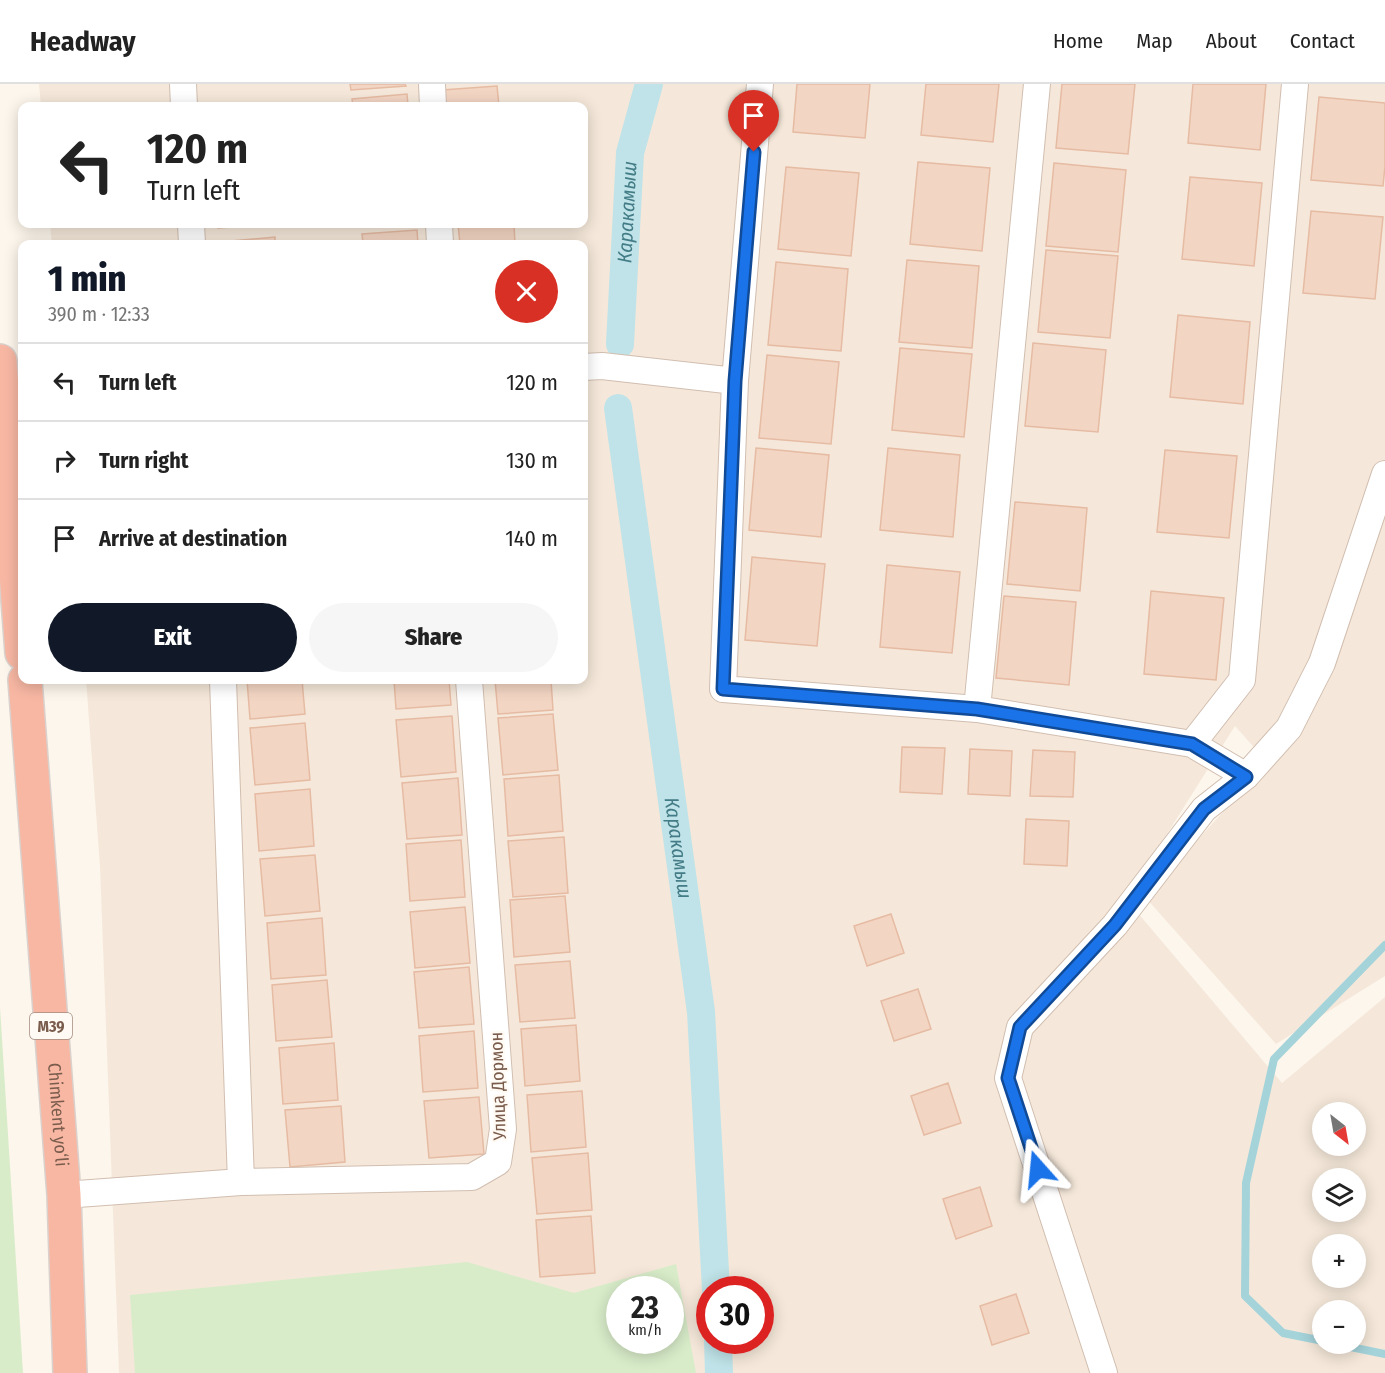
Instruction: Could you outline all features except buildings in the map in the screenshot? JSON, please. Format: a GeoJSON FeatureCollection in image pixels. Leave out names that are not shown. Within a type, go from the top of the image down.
{"type":"FeatureCollection","features":[{"type":"Feature","properties":{"kind":"highway"},"geometry":{"type":"LineString","coordinates":[[8,380],[18,575]]}},
{"type":"Feature","properties":{"kind":"highway","name":"Chimkent yo‘li"},"geometry":{"type":"LineString","coordinates":[[24,684],[64,1195],[70,1373]]}},
{"type":"Feature","properties":{"kind":"street"},"geometry":{"type":"LineString","coordinates":[[183,84],[184,102]]}},
{"type":"Feature","properties":{"kind":"street"},"geometry":{"type":"LineString","coordinates":[[432,84],[433,102]]}},
{"type":"Feature","properties":{"kind":"street"},"geometry":{"type":"LineString","coordinates":[[760,84],[735,381],[723,689],[977,709],[1192,744],[1246,777]]}},
{"type":"Feature","properties":{"kind":"street"},"geometry":{"type":"LineString","coordinates":[[977,709],[1037,84]]}},
{"type":"Feature","properties":{"kind":"street"},"geometry":{"type":"LineString","coordinates":[[1192,744],[1242,680],[1295,84]]}},
{"type":"Feature","properties":{"kind":"street"},"geometry":{"type":"LineString","coordinates":[[588,367],[602,366],[735,381]]}},
{"type":"Feature","properties":{"kind":"street"},"geometry":{"type":"LineString","coordinates":[[1104,1373],[1008,1078],[1020,1027],[1115,925],[1204,809],[1246,777],[1289,728],[1322,663],[1385,474]]}},
{"type":"Feature","properties":{"kind":"street"},"geometry":{"type":"LineString","coordinates":[[223,684],[241,1182]]}},
{"type":"Feature","properties":{"kind":"street","name":"Улица Дормон"},"geometry":{"type":"LineString","coordinates":[[64,1195],[241,1182],[472,1178],[498,1162],[503,1129],[470,684]]}},
{"type":"Feature","properties":{"kind":"shaded area"},"geometry":{"type":"Polygon","coordinates":[[[39,84],[1385,84],[1385,976],[1276,1044],[1145,897],[1268,763],[1235,726],[1126,899],[1282,1083],[1385,997],[1385,1373],[119,1373],[100,866],[86,684],[588,684],[588,240],[52,240],[50,228],[588,228],[588,102],[41,102],[39,84]]]}},
{"type":"Feature","properties":{"kind":"green space"},"geometry":{"type":"Polygon","coordinates":[[[0,1007],[23,1373],[0,1373],[0,1007]]]}},
{"type":"Feature","properties":{"kind":"green space"},"geometry":{"type":"Polygon","coordinates":[[[467,1262],[574,1293],[606,1284],[606,1354],[684,1354],[684,1308],[696,1373],[135,1373],[130,1295],[467,1262]]]}},
{"type":"Feature","properties":{"kind":"green space"},"geometry":{"type":"Polygon","coordinates":[[[676,1264],[678,1276],[634,1276],[676,1264]]]}},
{"type":"Feature","properties":{"kind":"waterway","name":"Каракамыш"},"geometry":{"type":"LineString","coordinates":[[620,344],[630,153],[649,84]]}},
{"type":"Feature","properties":{"kind":"waterway","name":"Каракамыш"},"geometry":{"type":"LineString","coordinates":[[618,408],[701,1012],[715,1276]]}},
{"type":"Feature","properties":{"kind":"waterway"},"geometry":{"type":"LineString","coordinates":[[1312,1339],[1283,1333],[1245,1296],[1246,1183],[1274,1059],[1385,945]]}},
{"type":"Feature","properties":{"kind":"waterway"},"geometry":{"type":"LineString","coordinates":[[1366,1350],[1385,1354]]}},
{"type":"Feature","properties":{"kind":"waterway","name":"Каракамыш"},"geometry":{"type":"LineString","coordinates":[[718,1354],[719,1373]]}},
{"type":"Feature","properties":{"kind":"route"},"geometry":{"type":"LineString","coordinates":[[754,152],[735,381],[723,689],[977,709],[1192,744],[1246,777],[1204,809],[1115,925],[1020,1027],[1008,1078],[1038,1169]]}}]}
